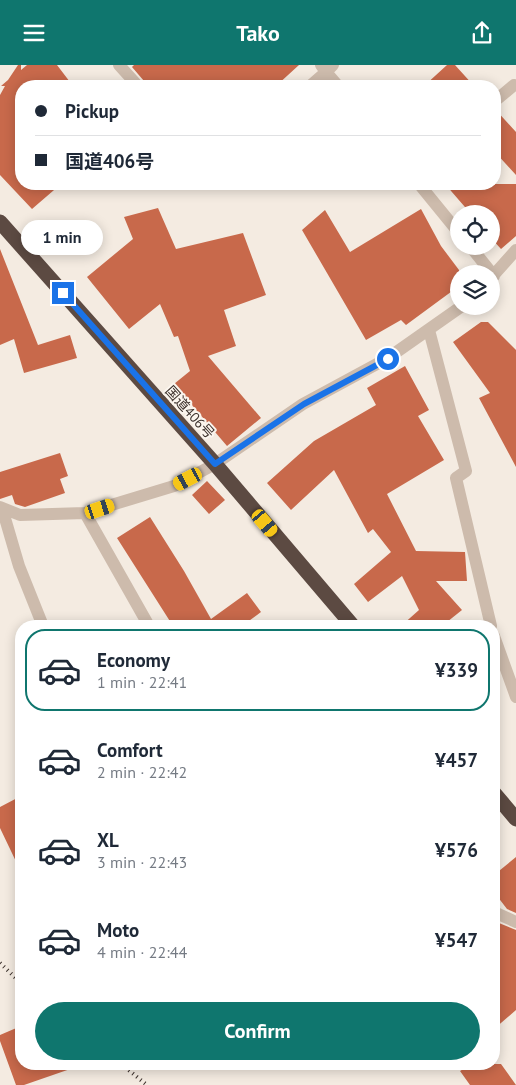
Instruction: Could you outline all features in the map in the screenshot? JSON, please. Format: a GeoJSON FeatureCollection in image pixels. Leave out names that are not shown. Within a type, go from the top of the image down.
{"type":"FeatureCollection","features":[{"type":"Feature","properties":{"kind":"highway","name":"国道406号"},"geometry":{"type":"LineString","coordinates":[[0,222],[215,464],[348,620]]}},
{"type":"Feature","properties":{"kind":"highway"},"geometry":{"type":"LineString","coordinates":[[500,799],[515,814]]}},
{"type":"Feature","properties":{"kind":"street"},"geometry":{"type":"LineString","coordinates":[[119,65],[133,80]]}},
{"type":"Feature","properties":{"kind":"street"},"geometry":{"type":"LineString","coordinates":[[315,80],[327,67],[335,80]]}},
{"type":"Feature","properties":{"kind":"street"},"geometry":{"type":"LineString","coordinates":[[501,96],[514,85]]}},
{"type":"Feature","properties":{"kind":"street"},"geometry":{"type":"LineString","coordinates":[[424,190],[450,222]]}},
{"type":"Feature","properties":{"kind":"street"},"geometry":{"type":"LineString","coordinates":[[500,269],[516,250]]}},
{"type":"Feature","properties":{"kind":"street"},"geometry":{"type":"LineString","coordinates":[[1,507],[20,515],[85,513],[174,486],[215,464],[304,404],[388,359],[450,314]]}},
{"type":"Feature","properties":{"kind":"street"},"geometry":{"type":"LineString","coordinates":[[429,329],[466,471],[456,479],[490,620]]}},
{"type":"Feature","properties":{"kind":"street"},"geometry":{"type":"LineString","coordinates":[[1,507],[19,565],[41,620]]}},
{"type":"Feature","properties":{"kind":"street"},"geometry":{"type":"LineString","coordinates":[[85,513],[146,620]]}},
{"type":"Feature","properties":{"kind":"street"},"geometry":{"type":"LineString","coordinates":[[500,653],[516,697]]}},
{"type":"Feature","properties":{"kind":"street"},"geometry":{"type":"LineString","coordinates":[[500,915],[516,922]]}},
{"type":"Feature","properties":{"kind":"building"},"geometry":{"type":"Polygon","coordinates":[[[18,65],[21,65],[21,70],[27,65],[57,65],[68,80],[15,80],[15,190],[54,190],[32,209],[0,175],[0,95],[5,86],[1,86],[8,80],[18,65]]]}},
{"type":"Feature","properties":{"kind":"building"},"geometry":{"type":"Polygon","coordinates":[[[134,65],[299,65],[283,80],[143,80],[132,67],[134,65]]]}},
{"type":"Feature","properties":{"kind":"building"},"geometry":{"type":"Polygon","coordinates":[[[447,65],[455,65],[469,80],[431,80],[447,65]]]}},
{"type":"Feature","properties":{"kind":"building"},"geometry":{"type":"Polygon","coordinates":[[[501,116],[516,132],[516,175],[501,159],[501,116]]]}},
{"type":"Feature","properties":{"kind":"building"},"geometry":{"type":"Polygon","coordinates":[[[501,184],[516,184],[516,236],[501,249],[500,205],[463,205],[450,190],[501,190],[501,184]]]}},
{"type":"Feature","properties":{"kind":"building"},"geometry":{"type":"Polygon","coordinates":[[[158,208],[176,249],[243,233],[266,295],[224,310],[236,346],[208,356],[261,418],[227,446],[174,384],[190,371],[178,336],[174,337],[160,304],[129,329],[87,277],[133,239],[124,217],[158,208]]]}},
{"type":"Feature","properties":{"kind":"building"},"geometry":{"type":"Polygon","coordinates":[[[421,209],[441,246],[455,265],[450,265],[450,293],[406,325],[401,320],[366,340],[302,230],[325,210],[350,252],[421,209]]]}},
{"type":"Feature","properties":{"kind":"building"},"geometry":{"type":"Polygon","coordinates":[[[0,249],[38,345],[70,335],[77,358],[24,373],[14,339],[0,345],[0,249]]]}},
{"type":"Feature","properties":{"kind":"building"},"geometry":{"type":"Polygon","coordinates":[[[481,322],[488,322],[516,350],[516,467],[479,398],[490,393],[453,342],[481,322]]]}},
{"type":"Feature","properties":{"kind":"building"},"geometry":{"type":"Polygon","coordinates":[[[405,366],[429,410],[418,416],[444,460],[387,494],[416,551],[465,552],[467,581],[436,581],[462,610],[450,620],[408,620],[419,610],[402,576],[368,602],[354,584],[391,552],[373,529],[368,533],[334,470],[291,510],[267,483],[314,441],[376,405],[367,388],[405,366]]]}},
{"type":"Feature","properties":{"kind":"building"},"geometry":{"type":"Polygon","coordinates":[[[60,453],[68,476],[60,479],[65,493],[25,507],[15,504],[12,495],[0,499],[0,472],[60,453]]]}},
{"type":"Feature","properties":{"kind":"building"},"geometry":{"type":"Polygon","coordinates":[[[207,481],[225,500],[209,514],[192,495],[207,481]]]}},
{"type":"Feature","properties":{"kind":"building"},"geometry":{"type":"Polygon","coordinates":[[[150,517],[211,619],[247,593],[261,612],[250,620],[169,620],[117,538],[150,517]]]}},
{"type":"Feature","properties":{"kind":"building"},"geometry":{"type":"Polygon","coordinates":[[[15,799],[15,859],[0,828],[0,807],[15,799]]]}},
{"type":"Feature","properties":{"kind":"building"},"geometry":{"type":"Polygon","coordinates":[[[516,857],[516,913],[507,909],[500,900],[500,870],[516,857]]]}},
{"type":"Feature","properties":{"kind":"building"},"geometry":{"type":"Polygon","coordinates":[[[500,923],[516,930],[516,1010],[500,1024],[500,923]]]}},
{"type":"Feature","properties":{"kind":"building"},"geometry":{"type":"Polygon","coordinates":[[[15,1029],[15,1070],[67,1070],[24,1085],[16,1085],[0,1041],[0,1035],[15,1029]]]}},
{"type":"Feature","properties":{"kind":"building"},"geometry":{"type":"Polygon","coordinates":[[[501,1064],[516,1085],[470,1085],[460,1071],[500,1070],[501,1064]]]}},
{"type":"Feature","properties":{"kind":"railway"},"geometry":{"type":"LineString","coordinates":[[0,963],[15,977]]}},
{"type":"Feature","properties":{"kind":"railway"},"geometry":{"type":"LineString","coordinates":[[128,1070],[147,1085]]}},
{"type":"Feature","properties":{"kind":"route"},"geometry":{"type":"LineString","coordinates":[[63,293],[215,464],[304,404],[388,359]]}}]}
